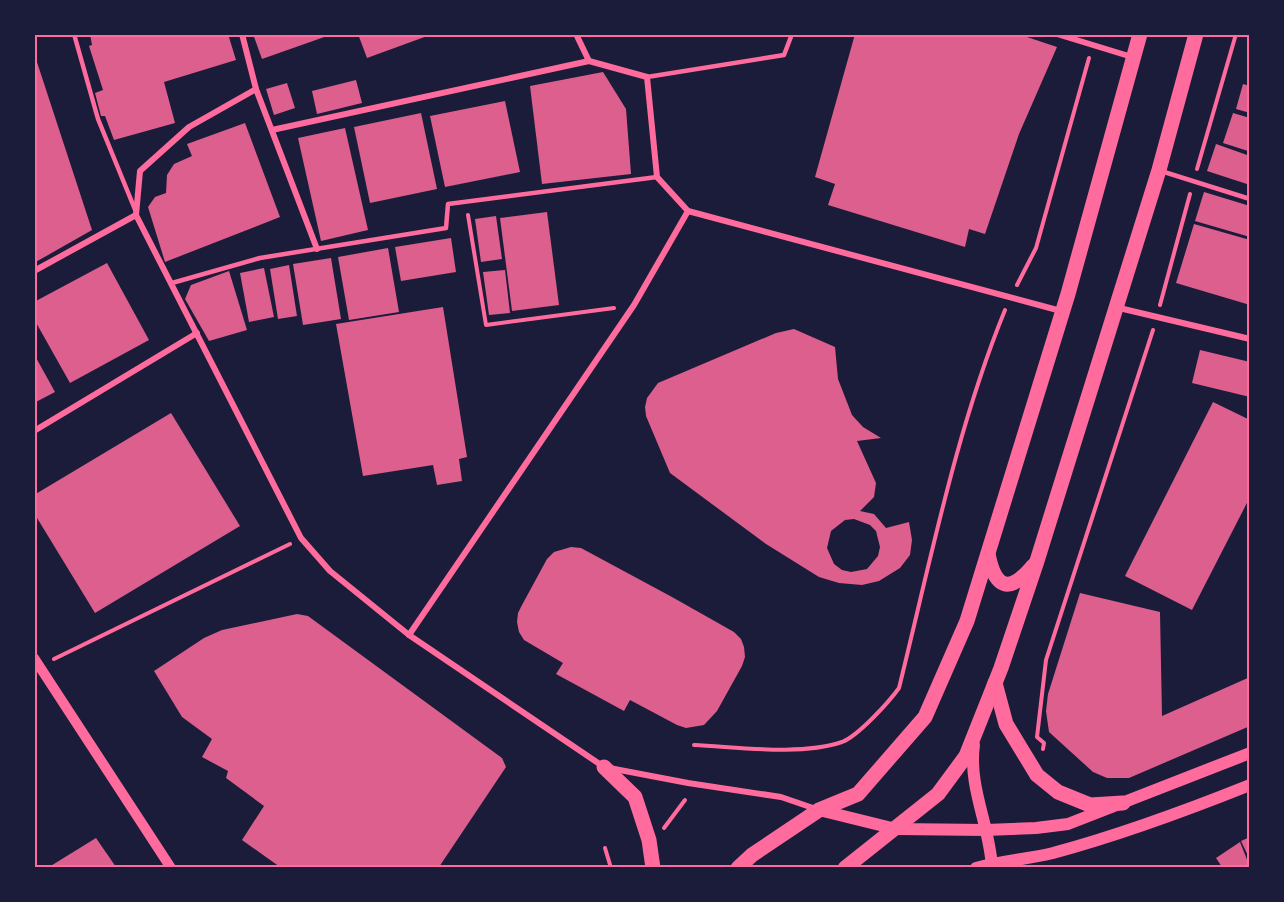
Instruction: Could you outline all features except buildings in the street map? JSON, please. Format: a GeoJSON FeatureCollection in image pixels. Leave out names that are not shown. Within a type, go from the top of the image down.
{"type":"FeatureCollection","features":[{"type":"Feature","properties":{"kind":"main road"},"geometry":{"type":"LineString","coordinates":[[738,867],[819,810],[858,794],[925,717],[967,621],[1063,312],[1140,34]]}},
{"type":"Feature","properties":{"kind":"main road"},"geometry":{"type":"LineString","coordinates":[[845,867],[938,794],[966,756],[995,683],[1037,561],[1159,170],[1196,34]]}},
{"type":"Feature","properties":{"kind":"main road"},"geometry":{"type":"LineString","coordinates":[[988,553],[993,575],[1004,584],[1013,584],[1026,575],[1037,561]]}},
{"type":"Feature","properties":{"kind":"main road"},"geometry":{"type":"LineString","coordinates":[[995,683],[1006,723],[1037,775],[1058,792],[1090,805],[1124,803]]}},
{"type":"Feature","properties":{"kind":"main road"},"geometry":{"type":"LineString","coordinates":[[977,726],[972,755],[973,775],[992,865]]}},
{"type":"Feature","properties":{"kind":"main road"},"geometry":{"type":"LineString","coordinates":[[819,810],[896,829],[1041,828],[1068,824],[1250,753]]}},
{"type":"Feature","properties":{"kind":"main road"},"geometry":{"type":"LineString","coordinates":[[604,767],[635,797],[649,840],[653,867]]}},
{"type":"Feature","properties":{"kind":"main road"},"geometry":{"type":"LineString","coordinates":[[976,867],[1041,856],[1117,834],[1186,811],[1250,785]]}},
{"type":"Feature","properties":{"kind":"street"},"geometry":{"type":"LineString","coordinates":[[242,34],[256,89],[317,249]]}},
{"type":"Feature","properties":{"kind":"street"},"geometry":{"type":"LineString","coordinates":[[576,34],[589,61]]}},
{"type":"Feature","properties":{"kind":"street"},"geometry":{"type":"LineString","coordinates":[[1057,34],[1133,57]]}},
{"type":"Feature","properties":{"kind":"street"},"geometry":{"type":"LineString","coordinates":[[272,130],[589,61],[647,77],[657,177],[688,211],[1063,312]]}},
{"type":"Feature","properties":{"kind":"street"},"geometry":{"type":"LineString","coordinates":[[256,89],[189,127],[140,171],[136,215],[301,538],[330,571],[409,635],[604,767],[781,797],[819,810]]}},
{"type":"Feature","properties":{"kind":"street"},"geometry":{"type":"LineString","coordinates":[[409,635],[634,305],[688,211]]}},
{"type":"Feature","properties":{"kind":"street"},"geometry":{"type":"LineString","coordinates":[[34,271],[136,215]]}},
{"type":"Feature","properties":{"kind":"street"},"geometry":{"type":"LineString","coordinates":[[1115,307],[1250,339]]}},
{"type":"Feature","properties":{"kind":"street"},"geometry":{"type":"LineString","coordinates":[[34,431],[197,333]]}},
{"type":"Feature","properties":{"kind":"street"},"geometry":{"type":"LineString","coordinates":[[37,662],[171,867]]}},
{"type":"Feature","properties":{"kind":"lane"},"geometry":{"type":"LineString","coordinates":[[74,34],[98,119],[136,215]]}},
{"type":"Feature","properties":{"kind":"lane"},"geometry":{"type":"LineString","coordinates":[[647,77],[784,55],[792,34]]}},
{"type":"Feature","properties":{"kind":"lane"},"geometry":{"type":"LineString","coordinates":[[1159,170],[1250,199]]}},
{"type":"Feature","properties":{"kind":"lane"},"geometry":{"type":"LineString","coordinates":[[172,283],[260,258],[446,228],[448,204],[657,177]]}},
{"type":"Feature","properties":{"kind":"path"},"geometry":{"type":"LineString","coordinates":[[1044,743],[1037,737],[1046,660],[1157,317],[1208,126],[1236,34]]}},
{"type":"Feature","properties":{"kind":"path"},"geometry":{"type":"LineString","coordinates":[[694,746],[806,749],[845,741],[884,709],[899,688],[941,516],[981,371],[1010,298],[1036,248],[1093,45]]}},
{"type":"Feature","properties":{"kind":"path"},"geometry":{"type":"LineString","coordinates":[[466,202],[486,325],[634,305]]}},
{"type":"Feature","properties":{"kind":"path"},"geometry":{"type":"LineString","coordinates":[[37,662],[301,538]]}},
{"type":"Feature","properties":{"kind":"path"},"geometry":{"type":"LineString","coordinates":[[659,836],[685,800]]}},
{"type":"Feature","properties":{"kind":"path"},"geometry":{"type":"LineString","coordinates":[[605,849],[611,867]]}}]}
